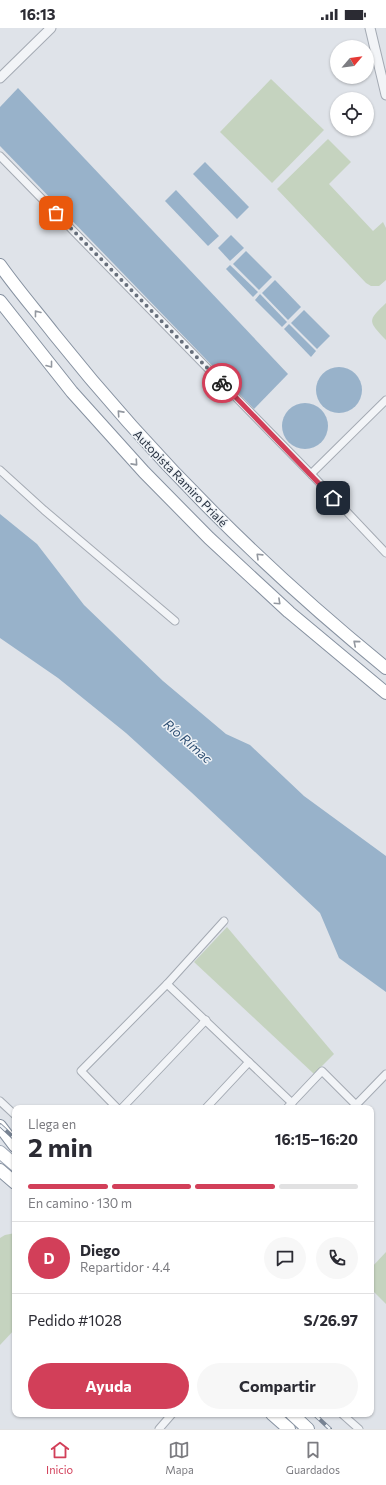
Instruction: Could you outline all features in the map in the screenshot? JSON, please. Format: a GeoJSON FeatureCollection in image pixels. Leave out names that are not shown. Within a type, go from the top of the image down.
{"type":"FeatureCollection","features":[{"type":"Feature","properties":{"kind":"main road","name":"Autopista Ramiro Prialé"},"geometry":{"type":"LineString","coordinates":[[0,265],[82,370],[167,465],[275,572],[386,668]]}},
{"type":"Feature","properties":{"kind":"main road","name":"Autopista Ramiro Prialé"},"geometry":{"type":"LineString","coordinates":[[0,301],[72,392],[144,472],[209,538],[289,612],[386,693]]}},
{"type":"Feature","properties":{"kind":"main road"},"geometry":{"type":"LineString","coordinates":[[0,1126],[12,1142]]}},
{"type":"Feature","properties":{"kind":"main road"},"geometry":{"type":"LineString","coordinates":[[0,1152],[12,1162]]}},
{"type":"Feature","properties":{"kind":"main road"},"geometry":{"type":"LineString","coordinates":[[0,1170],[12,1180]]}},
{"type":"Feature","properties":{"kind":"main road"},"geometry":{"type":"LineString","coordinates":[[275,1417],[289,1429]]}},
{"type":"Feature","properties":{"kind":"main road"},"geometry":{"type":"LineString","coordinates":[[295,1417],[308,1429]]}},
{"type":"Feature","properties":{"kind":"street"},"geometry":{"type":"LineString","coordinates":[[0,78],[51,28]]}},
{"type":"Feature","properties":{"kind":"street"},"geometry":{"type":"LineString","coordinates":[[370,28],[386,95]]}},
{"type":"Feature","properties":{"kind":"street"},"geometry":{"type":"LineString","coordinates":[[0,156],[312,475],[386,553]]}},
{"type":"Feature","properties":{"kind":"street"},"geometry":{"type":"LineString","coordinates":[[312,475],[386,400]]}},
{"type":"Feature","properties":{"kind":"street"},"geometry":{"type":"LineString","coordinates":[[0,470],[50,515],[175,621]]}},
{"type":"Feature","properties":{"kind":"street"},"geometry":{"type":"LineString","coordinates":[[114,1105],[81,1071],[167,984],[224,921]]}},
{"type":"Feature","properties":{"kind":"street"},"geometry":{"type":"LineString","coordinates":[[167,984],[249,1062],[289,1105]]}},
{"type":"Feature","properties":{"kind":"street"},"geometry":{"type":"LineString","coordinates":[[125,1105],[206,1020]]}},
{"type":"Feature","properties":{"kind":"street"},"geometry":{"type":"LineString","coordinates":[[209,1105],[249,1062]]}},
{"type":"Feature","properties":{"kind":"street"},"geometry":{"type":"LineString","coordinates":[[291,1105],[322,1071],[354,1105]]}},
{"type":"Feature","properties":{"kind":"street"},"geometry":{"type":"LineString","coordinates":[[356,1105],[386,1074]]}},
{"type":"Feature","properties":{"kind":"street"},"geometry":{"type":"LineString","coordinates":[[0,1101],[12,1112]]}},
{"type":"Feature","properties":{"kind":"street"},"geometry":{"type":"LineString","coordinates":[[159,1429],[169,1417]]}},
{"type":"Feature","properties":{"kind":"street"},"geometry":{"type":"LineString","coordinates":[[345,1417],[359,1429]]}},
{"type":"Feature","properties":{"kind":"green space"},"geometry":{"type":"Polygon","coordinates":[[[271,79],[324,130],[272,183],[220,132],[271,79]]]}},
{"type":"Feature","properties":{"kind":"green space"},"geometry":{"type":"Polygon","coordinates":[[[328,139],[351,162],[329,184],[373,231],[383,222],[386,228],[386,280],[379,286],[371,286],[366,283],[277,189],[328,139]]]}},
{"type":"Feature","properties":{"kind":"green space"},"geometry":{"type":"Polygon","coordinates":[[[386,303],[386,340],[373,325],[372,321],[375,314],[386,303]]]}},
{"type":"Feature","properties":{"kind":"green space"},"geometry":{"type":"Polygon","coordinates":[[[227,927],[334,1054],[314,1074],[194,962],[227,927]]]}},
{"type":"Feature","properties":{"kind":"green space"},"geometry":{"type":"Polygon","coordinates":[[[12,1234],[12,1332],[0,1345],[0,1238],[12,1234]]]}},
{"type":"Feature","properties":{"kind":"green space"},"geometry":{"type":"Polygon","coordinates":[[[386,1252],[386,1304],[374,1292],[374,1265],[386,1252]]]}},
{"type":"Feature","properties":{"kind":"water"},"geometry":{"type":"Polygon","coordinates":[[[18,88],[288,374],[254,409],[0,146],[0,107],[18,88]]]}},
{"type":"Feature","properties":{"kind":"water"},"geometry":{"type":"Polygon","coordinates":[[[205,162],[249,207],[237,219],[193,174],[205,162]]]}},
{"type":"Feature","properties":{"kind":"water"},"geometry":{"type":"Polygon","coordinates":[[[176,190],[219,236],[208,246],[165,201],[176,190]]]}},
{"type":"Feature","properties":{"kind":"water"},"geometry":{"type":"Polygon","coordinates":[[[231,235],[244,248],[230,261],[218,248],[231,235]]]}},
{"type":"Feature","properties":{"kind":"water"},"geometry":{"type":"Polygon","coordinates":[[[246,251],[272,277],[259,290],[233,264],[246,251]]]}},
{"type":"Feature","properties":{"kind":"water"},"geometry":{"type":"Polygon","coordinates":[[[230,265],[258,292],[253,297],[226,269],[230,265]]]}},
{"type":"Feature","properties":{"kind":"water"},"geometry":{"type":"Polygon","coordinates":[[[275,280],[301,307],[288,320],[262,293],[275,280]]]}},
{"type":"Feature","properties":{"kind":"water"},"geometry":{"type":"Polygon","coordinates":[[[260,294],[287,322],[282,327],[255,300],[260,294]]]}},
{"type":"Feature","properties":{"kind":"water"},"geometry":{"type":"Polygon","coordinates":[[[304,310],[330,336],[317,349],[291,323],[304,310]]]}},
{"type":"Feature","properties":{"kind":"water"},"geometry":{"type":"Polygon","coordinates":[[[289,324],[316,351],[311,357],[284,329],[289,324]]]}},
{"type":"Feature","properties":{"kind":"water"},"geometry":{"type":"Polygon","coordinates":[[[344,367],[348,368],[358,377],[361,381],[361,399],[352,409],[344,413],[334,413],[326,409],[317,399],[316,385],[320,377],[330,368],[344,367]]]}},
{"type":"Feature","properties":{"kind":"water"},"geometry":{"type":"Polygon","coordinates":[[[310,403],[314,404],[324,413],[327,417],[327,435],[318,445],[310,449],[300,449],[292,445],[283,435],[282,421],[286,413],[296,404],[310,403]]]}},
{"type":"Feature","properties":{"kind":"water","name":"Río Rímac"},"geometry":{"type":"Polygon","coordinates":[[[0,514],[37,544],[84,605],[163,681],[226,734],[250,745],[304,796],[386,856],[386,992],[339,958],[320,913],[191,792],[126,733],[58,678],[0,638],[0,514]]]}},
{"type":"Feature","properties":{"kind":"railway"},"geometry":{"type":"LineString","coordinates":[[0,1125],[12,1136]]}},
{"type":"Feature","properties":{"kind":"railway"},"geometry":{"type":"LineString","coordinates":[[317,1417],[330,1429]]}},
{"type":"Feature","properties":{"kind":"way so far"},"geometry":{"type":"LineString","coordinates":[[56,213],[222,383]]}},
{"type":"Feature","properties":{"kind":"route"},"geometry":{"type":"LineString","coordinates":[[222,383],[333,498]]}}]}
